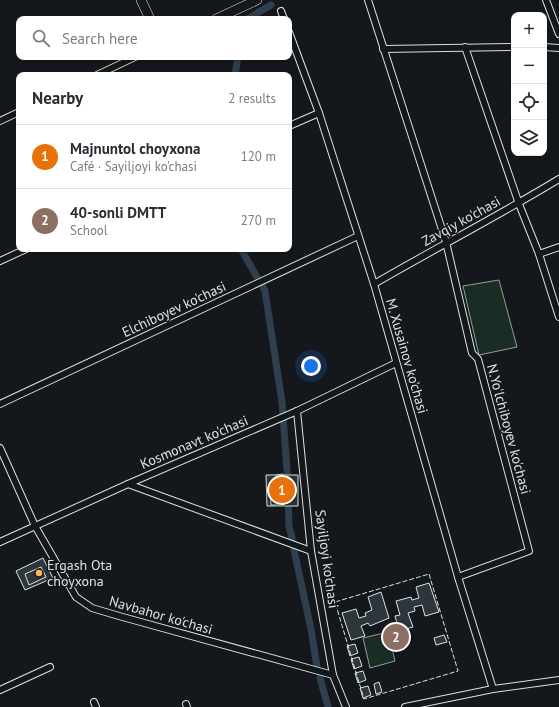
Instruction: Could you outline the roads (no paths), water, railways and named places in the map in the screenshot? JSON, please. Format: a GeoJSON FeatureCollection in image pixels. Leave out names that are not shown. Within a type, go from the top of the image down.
{"type":"FeatureCollection","features":[{"type":"Feature","properties":{"kind":"main road"},"geometry":{"type":"LineString","coordinates":[[141,0],[149,16]]}},
{"type":"Feature","properties":{"kind":"main road"},"geometry":{"type":"LineString","coordinates":[[223,16],[258,0]]}},
{"type":"Feature","properties":{"kind":"street"},"geometry":{"type":"LineString","coordinates":[[368,0],[446,242]]}},
{"type":"Feature","properties":{"kind":"street"},"geometry":{"type":"LineString","coordinates":[[546,0],[559,34]]}},
{"type":"Feature","properties":{"kind":"street"},"geometry":{"type":"LineString","coordinates":[[281,11],[283,16]]}},
{"type":"Feature","properties":{"kind":"street","name":"M. Xusainov ko'chasi"},"geometry":{"type":"LineString","coordinates":[[292,40],[318,113],[374,284],[458,577],[492,689]]}},
{"type":"Feature","properties":{"kind":"street"},"geometry":{"type":"LineString","coordinates":[[465,47],[519,204],[539,254],[559,317]]}},
{"type":"Feature","properties":{"kind":"street"},"geometry":{"type":"LineString","coordinates":[[383,49],[511,47]]}},
{"type":"Feature","properties":{"kind":"street"},"geometry":{"type":"LineString","coordinates":[[547,48],[559,48]]}},
{"type":"Feature","properties":{"kind":"street"},"geometry":{"type":"LineString","coordinates":[[103,72],[129,60]]}},
{"type":"Feature","properties":{"kind":"street"},"geometry":{"type":"LineString","coordinates":[[0,121],[16,113]]}},
{"type":"Feature","properties":{"kind":"street"},"geometry":{"type":"LineString","coordinates":[[292,125],[318,113]]}},
{"type":"Feature","properties":{"kind":"street","name":"Zavqiy ko'chasi"},"geometry":{"type":"LineString","coordinates":[[374,284],[446,242],[519,204],[559,179]]}},
{"type":"Feature","properties":{"kind":"street","name":"Elchiboyev ko'chasi"},"geometry":{"type":"LineString","coordinates":[[0,404],[358,236]]}},
{"type":"Feature","properties":{"kind":"street","name":"N.Yo'lchiboyev ko'chasi"},"geometry":{"type":"LineString","coordinates":[[446,242],[472,353],[478,359],[529,551],[458,577]]}},
{"type":"Feature","properties":{"kind":"street"},"geometry":{"type":"LineString","coordinates":[[539,254],[559,247]]}},
{"type":"Feature","properties":{"kind":"street"},"geometry":{"type":"LineString","coordinates":[[0,261],[20,252]]}},
{"type":"Feature","properties":{"kind":"street","name":"Kosmonavt ko'chasi"},"geometry":{"type":"LineString","coordinates":[[0,542],[128,484],[296,411],[396,363]]}},
{"type":"Feature","properties":{"kind":"street","name":"Sayiljoyi ko'chasi"},"geometry":{"type":"LineString","coordinates":[[296,411],[311,551],[333,675],[346,707]]}},
{"type":"Feature","properties":{"kind":"street","name":"Navbahor ko'chasi"},"geometry":{"type":"LineString","coordinates":[[0,448],[36,526],[76,597],[92,608],[238,650],[333,675]]}},
{"type":"Feature","properties":{"kind":"street"},"geometry":{"type":"LineString","coordinates":[[128,484],[311,551]]}},
{"type":"Feature","properties":{"kind":"street"},"geometry":{"type":"LineString","coordinates":[[0,690],[50,667]]}},
{"type":"Feature","properties":{"kind":"street"},"geometry":{"type":"LineString","coordinates":[[405,707],[492,689],[559,680]]}},
{"type":"Feature","properties":{"kind":"waterway"},"geometry":{"type":"LineString","coordinates":[[252,16],[271,5]]}},
{"type":"Feature","properties":{"kind":"waterway"},"geometry":{"type":"LineString","coordinates":[[236,72],[238,60]]}},
{"type":"Feature","properties":{"kind":"waterway"},"geometry":{"type":"LineString","coordinates":[[243,252],[257,277]]}},
{"type":"Feature","properties":{"kind":"waterway"},"geometry":{"type":"LineString","coordinates":[[263,287],[265,291],[282,402],[288,484]]}},
{"type":"Feature","properties":{"kind":"waterway"},"geometry":{"type":"LineString","coordinates":[[288,496],[289,526],[292,538]]}},
{"type":"Feature","properties":{"kind":"waterway"},"geometry":{"type":"LineString","coordinates":[[294,550],[311,629],[317,667]]}},
{"type":"Feature","properties":{"kind":"waterway"},"geometry":{"type":"LineString","coordinates":[[320,678],[328,707]]}},
{"type":"Feature","properties":{"kind":"place","name":"Majnuntol choyxona"},"geometry":{"type":"Point","coordinates":[282,490]}},
{"type":"Feature","properties":{"kind":"place","name":"Ergash Ota choyxona"},"geometry":{"type":"Point","coordinates":[39,573]}},
{"type":"Feature","properties":{"kind":"place","name":"40-sonli DMTT"},"geometry":{"type":"Point","coordinates":[396,637]}}]}
